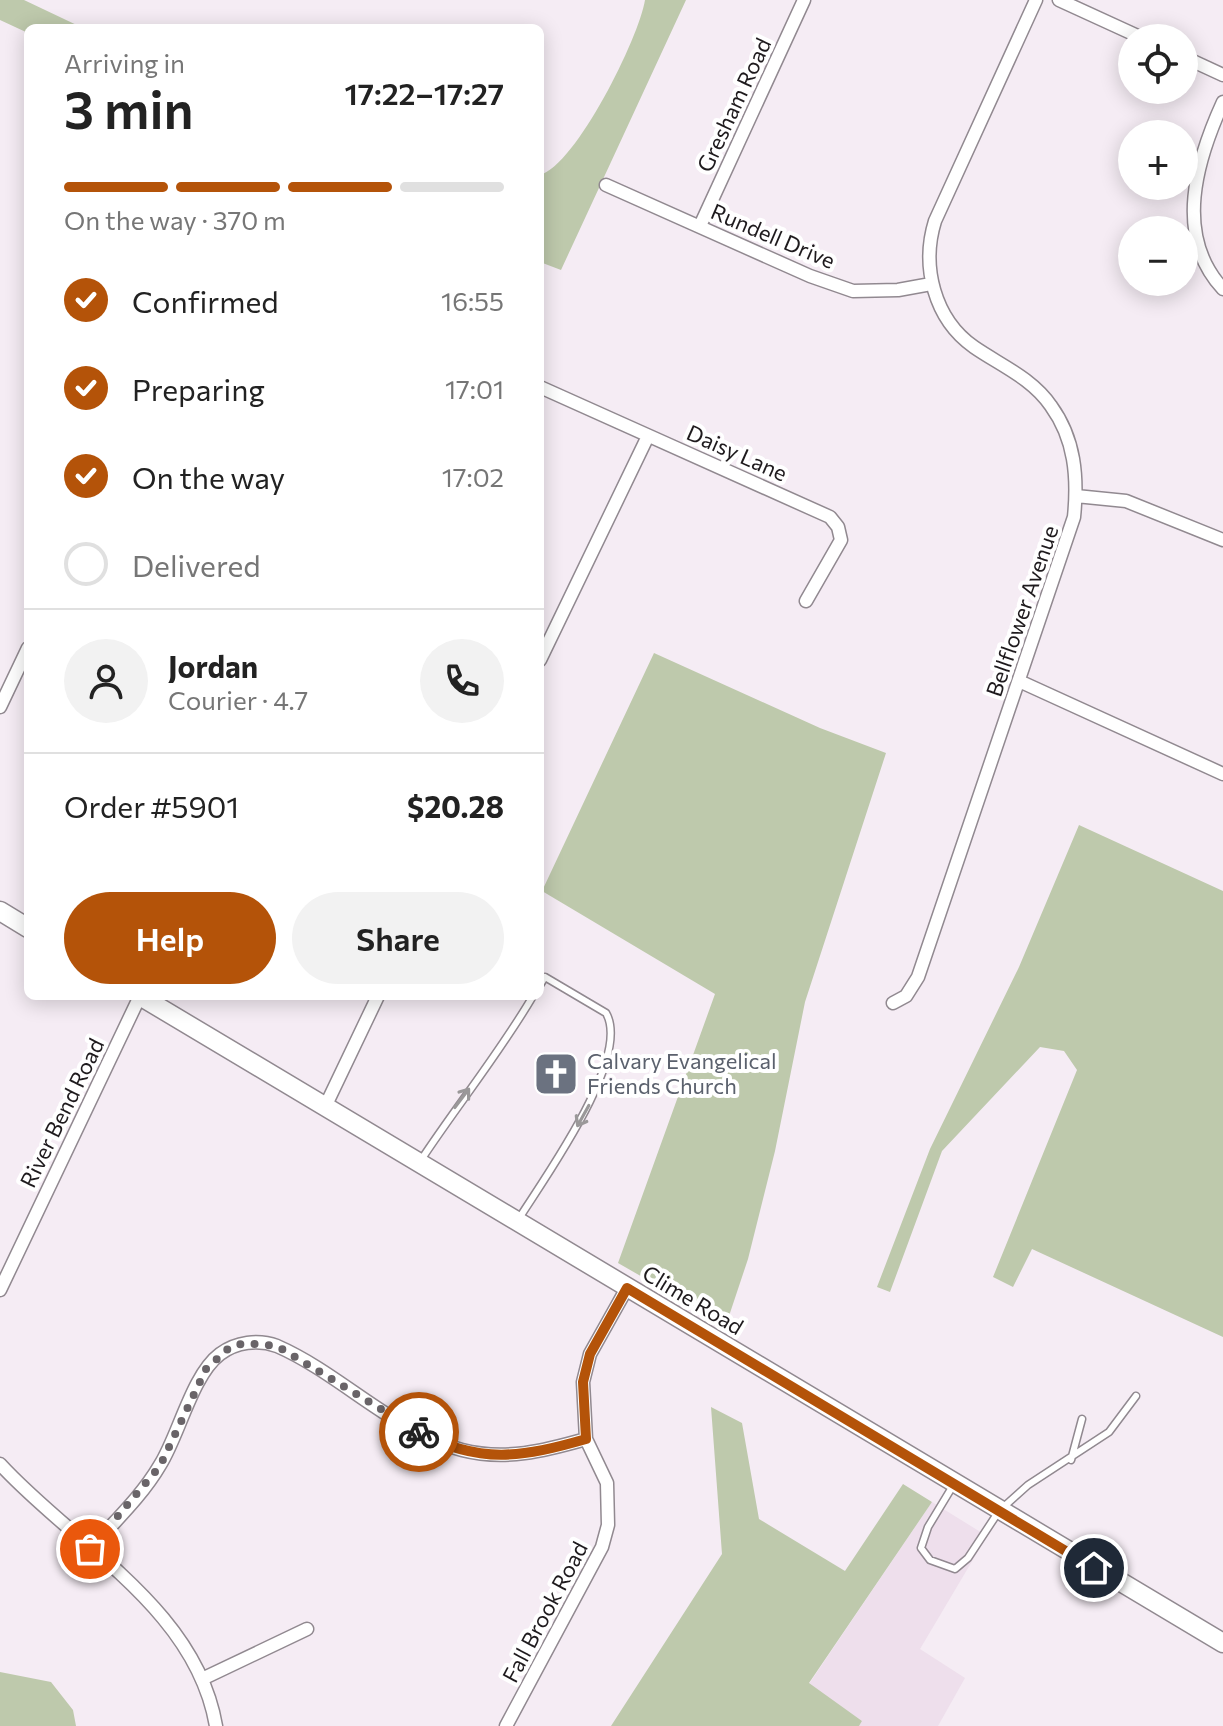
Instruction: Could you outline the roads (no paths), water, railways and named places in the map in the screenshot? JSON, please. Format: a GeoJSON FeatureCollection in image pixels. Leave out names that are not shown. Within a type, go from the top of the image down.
{"type":"FeatureCollection","features":[{"type":"Feature","properties":{"kind":"main road"},"geometry":{"type":"LineString","coordinates":[[0,911],[24,926]]}},
{"type":"Feature","properties":{"kind":"main road","name":"Clime Road"},"geometry":{"type":"LineString","coordinates":[[147,1000],[1223,1643]]}},
{"type":"Feature","properties":{"kind":"street","name":"Gresham Road"},"geometry":{"type":"LineString","coordinates":[[700,226],[804,0]]}},
{"type":"Feature","properties":{"kind":"street","name":"Bellflower Avenue"},"geometry":{"type":"LineString","coordinates":[[893,1003],[906,996],[918,977],[1069,538],[1076,496],[1071,444],[1051,405],[1021,376],[958,332],[939,306],[931,284],[928,252],[935,221],[1036,0]]}},
{"type":"Feature","properties":{"kind":"street"},"geometry":{"type":"LineString","coordinates":[[1059,0],[1118,27]]}},
{"type":"Feature","properties":{"kind":"street"},"geometry":{"type":"LineString","coordinates":[[1198,63],[1223,75]]}},
{"type":"Feature","properties":{"kind":"street"},"geometry":{"type":"LineString","coordinates":[[1223,102],[1205,142],[1193,199],[1196,233],[1207,262],[1223,289]]}},
{"type":"Feature","properties":{"kind":"street","name":"Rundell Drive"},"geometry":{"type":"LineString","coordinates":[[606,185],[810,276],[853,291],[887,291],[931,284]]}},
{"type":"Feature","properties":{"kind":"street","name":"Daisy Lane"},"geometry":{"type":"LineString","coordinates":[[544,389],[830,517],[838,527],[841,540],[806,601]]}},
{"type":"Feature","properties":{"kind":"street"},"geometry":{"type":"LineString","coordinates":[[544,652],[648,436]]}},
{"type":"Feature","properties":{"kind":"street"},"geometry":{"type":"LineString","coordinates":[[1076,496],[1126,501],[1223,540]]}},
{"type":"Feature","properties":{"kind":"street"},"geometry":{"type":"LineString","coordinates":[[0,707],[24,656]]}},
{"type":"Feature","properties":{"kind":"street"},"geometry":{"type":"LineString","coordinates":[[1019,681],[1223,774]]}},
{"type":"Feature","properties":{"kind":"street","name":"River Bend Road"},"geometry":{"type":"LineString","coordinates":[[0,1290],[138,1000]]}},
{"type":"Feature","properties":{"kind":"street"},"geometry":{"type":"LineString","coordinates":[[325,1107],[376,1000]]}},
{"type":"Feature","properties":{"kind":"street","name":"Fall Brook Road"},"geometry":{"type":"LineString","coordinates":[[506,1726],[602,1547],[608,1525],[607,1483],[586,1439],[583,1382],[590,1354],[627,1288]]}},
{"type":"Feature","properties":{"kind":"street"},"geometry":{"type":"LineString","coordinates":[[90,1549],[160,1466],[206,1369],[230,1347],[245,1343],[277,1346],[423,1434],[460,1450],[499,1457],[542,1451],[586,1439]]}},
{"type":"Feature","properties":{"kind":"street"},"geometry":{"type":"LineString","coordinates":[[0,1464],[167,1623],[202,1679],[216,1726]]}},
{"type":"Feature","properties":{"kind":"street"},"geometry":{"type":"LineString","coordinates":[[202,1679],[307,1629]]}},
{"type":"Feature","properties":{"kind":"lane"},"geometry":{"type":"LineString","coordinates":[[517,1222],[586,1112],[607,1061],[611,1021],[606,1013],[544,979]]}},
{"type":"Feature","properties":{"kind":"lane"},"geometry":{"type":"LineString","coordinates":[[419,1163],[454,1108],[503,1048],[531,1000]]}},
{"type":"Feature","properties":{"kind":"lane"},"geometry":{"type":"LineString","coordinates":[[954,1484],[928,1527],[921,1548],[930,1560],[955,1569],[968,1558],[999,1511],[1028,1485],[1071,1460],[1109,1432],[1136,1396]]}},
{"type":"Feature","properties":{"kind":"lane"},"geometry":{"type":"LineString","coordinates":[[1071,1460],[1082,1419]]}},
{"type":"Feature","properties":{"kind":"place","name":"Calvary Evangelical Friends Church"},"geometry":{"type":"Point","coordinates":[556,1074]}}]}
